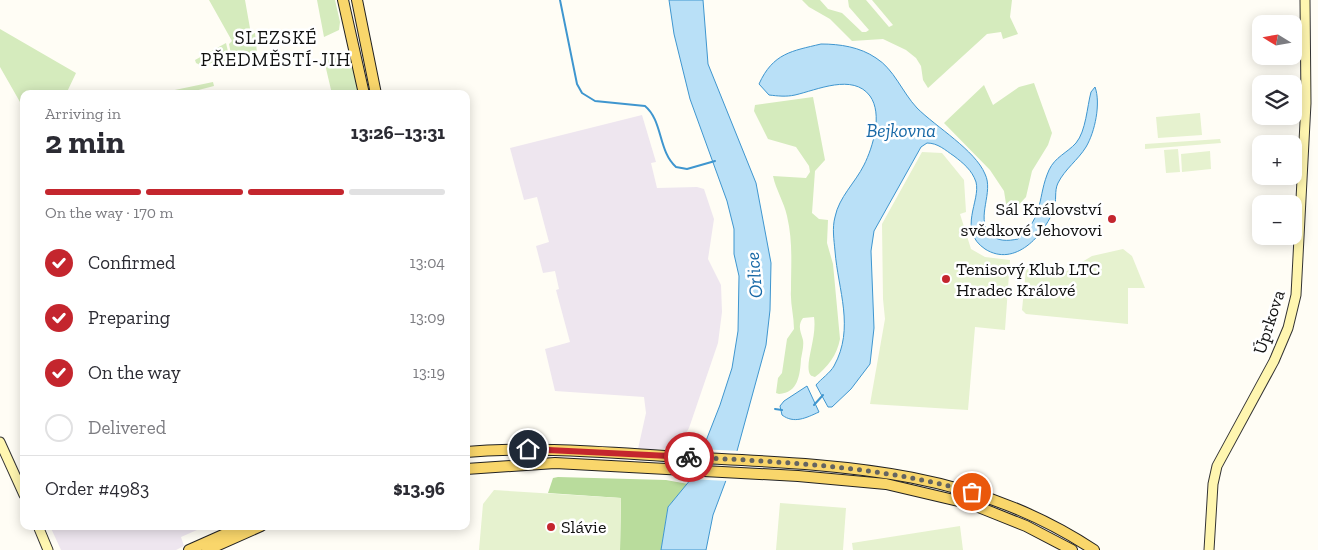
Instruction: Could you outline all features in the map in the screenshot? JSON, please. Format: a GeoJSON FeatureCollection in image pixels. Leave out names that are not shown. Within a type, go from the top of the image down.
{"type":"FeatureCollection","features":[{"type":"Feature","properties":{"kind":"main road"},"geometry":{"type":"LineString","coordinates":[[343,0],[363,90]]}},
{"type":"Feature","properties":{"kind":"main road"},"geometry":{"type":"LineString","coordinates":[[358,0],[375,90]]}},
{"type":"Feature","properties":{"kind":"main road"},"geometry":{"type":"LineString","coordinates":[[470,452],[537,449],[853,467],[942,483],[1002,502],[1059,529],[1094,550]]}},
{"type":"Feature","properties":{"kind":"main road"},"geometry":{"type":"LineString","coordinates":[[470,469],[555,463],[863,481],[942,495],[1000,514],[1072,550]]}},
{"type":"Feature","properties":{"kind":"main road"},"geometry":{"type":"LineString","coordinates":[[206,547],[237,530]]}},
{"type":"Feature","properties":{"kind":"main road"},"geometry":{"type":"LineString","coordinates":[[189,550],[206,547],[251,530]]}},
{"type":"Feature","properties":{"kind":"street","name":"Úprkova"},"geometry":{"type":"LineString","coordinates":[[1208,550],[1213,484],[1217,466],[1274,361],[1288,328],[1296,295],[1306,103],[1305,0]]}},
{"type":"Feature","properties":{"kind":"street"},"geometry":{"type":"LineString","coordinates":[[0,442],[20,486]]}},
{"type":"Feature","properties":{"kind":"street"},"geometry":{"type":"LineString","coordinates":[[40,530],[48,550]]}},
{"type":"Feature","properties":{"kind":"shaded area"},"geometry":{"type":"Polygon","coordinates":[[[642,115],[656,162],[651,163],[657,188],[697,187],[704,189],[714,219],[708,259],[721,285],[722,312],[718,343],[689,428],[680,443],[663,449],[638,449],[646,413],[644,397],[555,391],[545,349],[570,342],[556,290],[559,289],[555,271],[543,273],[536,246],[549,242],[537,197],[524,200],[510,148],[642,115]]]}},
{"type":"Feature","properties":{"kind":"shaded area"},"geometry":{"type":"Polygon","coordinates":[[[52,530],[197,530],[181,537],[184,546],[176,550],[61,550],[52,530]]]}},
{"type":"Feature","properties":{"kind":"green space"},"geometry":{"type":"Polygon","coordinates":[[[209,0],[245,0],[251,34],[255,33],[257,53],[232,59],[229,44],[232,41],[209,0]]]}},
{"type":"Feature","properties":{"kind":"green space"},"geometry":{"type":"Polygon","coordinates":[[[317,0],[335,0],[340,22],[339,30],[324,37],[317,0]]]}},
{"type":"Feature","properties":{"kind":"green space"},"geometry":{"type":"Polygon","coordinates":[[[802,0],[820,0],[828,9],[842,13],[862,32],[866,32],[869,30],[849,7],[848,0],[866,0],[889,27],[893,25],[872,0],[1012,0],[1010,17],[1018,34],[1003,39],[1001,32],[987,34],[928,88],[923,80],[921,66],[916,58],[906,50],[883,39],[852,41],[830,19],[809,7],[802,0]]]}},
{"type":"Feature","properties":{"kind":"green space"},"geometry":{"type":"Polygon","coordinates":[[[0,29],[76,73],[68,90],[20,90],[20,102],[0,67],[0,29]]]}},
{"type":"Feature","properties":{"kind":"green space"},"geometry":{"type":"Polygon","coordinates":[[[226,43],[230,60],[200,65],[196,63],[195,60],[226,43]]]}},
{"type":"Feature","properties":{"kind":"green space"},"geometry":{"type":"Polygon","coordinates":[[[342,57],[347,62],[351,61],[358,90],[331,90],[324,60],[342,57]]]}},
{"type":"Feature","properties":{"kind":"green space"},"geometry":{"type":"Polygon","coordinates":[[[213,82],[214,86],[198,90],[175,90],[213,82]]]}},
{"type":"Feature","properties":{"kind":"green space"},"geometry":{"type":"Polygon","coordinates":[[[1034,83],[1052,133],[1048,145],[1032,171],[1026,197],[1012,212],[1007,210],[1004,191],[990,170],[944,123],[984,85],[993,105],[1019,87],[1034,83]]]}},
{"type":"Feature","properties":{"kind":"green space"},"geometry":{"type":"Polygon","coordinates":[[[813,97],[825,160],[815,171],[812,213],[819,219],[828,220],[827,243],[833,264],[840,339],[837,350],[828,365],[815,377],[811,376],[808,367],[815,324],[814,317],[803,318],[800,326],[803,345],[799,377],[794,387],[785,393],[779,394],[776,393],[778,378],[782,373],[787,339],[794,329],[789,225],[773,176],[806,178],[810,172],[809,166],[796,147],[768,139],[754,111],[755,105],[813,97]]]}},
{"type":"Feature","properties":{"kind":"green space"},"geometry":{"type":"Polygon","coordinates":[[[1200,113],[1202,135],[1158,138],[1156,117],[1200,113]]]}},
{"type":"Feature","properties":{"kind":"green space"},"geometry":{"type":"Polygon","coordinates":[[[1220,139],[1221,143],[1145,149],[1145,144],[1220,139]]]}},
{"type":"Feature","properties":{"kind":"green space"},"geometry":{"type":"Polygon","coordinates":[[[1178,149],[1180,172],[1166,173],[1164,150],[1178,149]]]}},
{"type":"Feature","properties":{"kind":"green space"},"geometry":{"type":"Polygon","coordinates":[[[1210,151],[1211,169],[1182,172],[1181,154],[1210,151]]]}},
{"type":"Feature","properties":{"kind":"green space","name":"Tenisový Klub LTC Hradec Králové"},"geometry":{"type":"Polygon","coordinates":[[[922,152],[942,153],[964,180],[966,212],[960,214],[971,249],[985,257],[1010,260],[1005,330],[975,327],[968,410],[870,404],[885,319],[882,224],[922,152]]]}},
{"type":"Feature","properties":{"kind":"green space"},"geometry":{"type":"Polygon","coordinates":[[[1123,249],[1132,256],[1145,288],[1128,288],[1128,324],[1026,314],[1022,310],[1026,269],[1067,271],[1092,256],[1123,249]]]}},
{"type":"Feature","properties":{"kind":"green space"},"geometry":{"type":"Polygon","coordinates":[[[553,478],[666,480],[688,484],[668,507],[661,550],[620,550],[621,498],[548,493],[553,478]]]}},
{"type":"Feature","properties":{"kind":"green space","name":"Slávie"},"geometry":{"type":"Polygon","coordinates":[[[494,490],[621,498],[620,550],[479,550],[483,504],[494,490]]]}},
{"type":"Feature","properties":{"kind":"green space"},"geometry":{"type":"Polygon","coordinates":[[[780,503],[846,508],[843,550],[776,550],[780,503]]]}},
{"type":"Feature","properties":{"kind":"green space"},"geometry":{"type":"Polygon","coordinates":[[[960,526],[963,550],[853,550],[852,543],[960,526]]]}},
{"type":"Feature","properties":{"kind":"water","name":"Orlice"},"geometry":{"type":"Polygon","coordinates":[[[669,0],[703,0],[708,64],[756,183],[771,263],[770,310],[766,345],[737,451],[713,515],[706,550],[661,550],[668,507],[691,479],[720,405],[732,368],[738,331],[739,276],[734,254],[734,229],[727,201],[690,99],[674,34],[669,0]]]}},
{"type":"Feature","properties":{"kind":"water","name":"Bejkovna"},"geometry":{"type":"Polygon","coordinates":[[[821,44],[843,46],[870,54],[888,68],[917,108],[973,156],[980,165],[987,181],[988,189],[984,212],[985,227],[992,236],[999,239],[1018,239],[1027,231],[1037,214],[1049,170],[1058,158],[1076,143],[1084,126],[1091,92],[1095,87],[1097,94],[1096,117],[1086,147],[1058,183],[1055,206],[1043,229],[1027,246],[1017,252],[996,254],[985,249],[977,241],[972,233],[971,224],[977,190],[976,182],[970,170],[938,146],[927,143],[921,147],[874,231],[871,251],[874,328],[870,364],[851,389],[832,407],[828,407],[816,385],[834,366],[840,352],[843,337],[844,309],[835,251],[834,221],[840,203],[867,158],[875,130],[876,112],[874,103],[863,89],[854,85],[834,85],[795,95],[782,96],[769,95],[759,84],[764,74],[784,55],[821,44]]]}},
{"type":"Feature","properties":{"kind":"water"},"geometry":{"type":"Polygon","coordinates":[[[807,386],[819,412],[796,420],[782,415],[780,406],[784,401],[807,386]]]}},
{"type":"Feature","properties":{"kind":"pier"},"geometry":{"type":"Polygon","coordinates":[[[698,449],[740,451],[728,481],[688,479],[698,449]]]}},
{"type":"Feature","properties":{"kind":"waterway"},"geometry":{"type":"LineString","coordinates":[[560,0],[577,84],[582,93],[595,101],[645,106],[651,112],[666,153],[676,167],[687,169],[715,161]]}},
{"type":"Feature","properties":{"kind":"waterway"},"geometry":{"type":"LineString","coordinates":[[814,405],[823,395]]}},
{"type":"Feature","properties":{"kind":"waterway"},"geometry":{"type":"LineString","coordinates":[[775,409],[782,410]]}},
{"type":"Feature","properties":{"kind":"way so far"},"geometry":{"type":"LineString","coordinates":[[689,457],[853,467],[911,476],[972,492]]}},
{"type":"Feature","properties":{"kind":"place","name":"Sál Království svědkové Jehovovi"},"geometry":{"type":"Point","coordinates":[1112,219]}},
{"type":"Feature","properties":{"kind":"place","name":"Tenisový Klub LTC Hradec Králové"},"geometry":{"type":"Point","coordinates":[946,279]}},
{"type":"Feature","properties":{"kind":"place","name":"Slávie"},"geometry":{"type":"Point","coordinates":[551,527]}},
{"type":"Feature","properties":{"kind":"district","name":"SLEZSKÉ PŘEDMĚSTÍ-JIH"},"geometry":{"type":"Point","coordinates":[276,48]}},
{"type":"Feature","properties":{"kind":"route"},"geometry":{"type":"LineString","coordinates":[[528,449],[689,457]]}}]}
